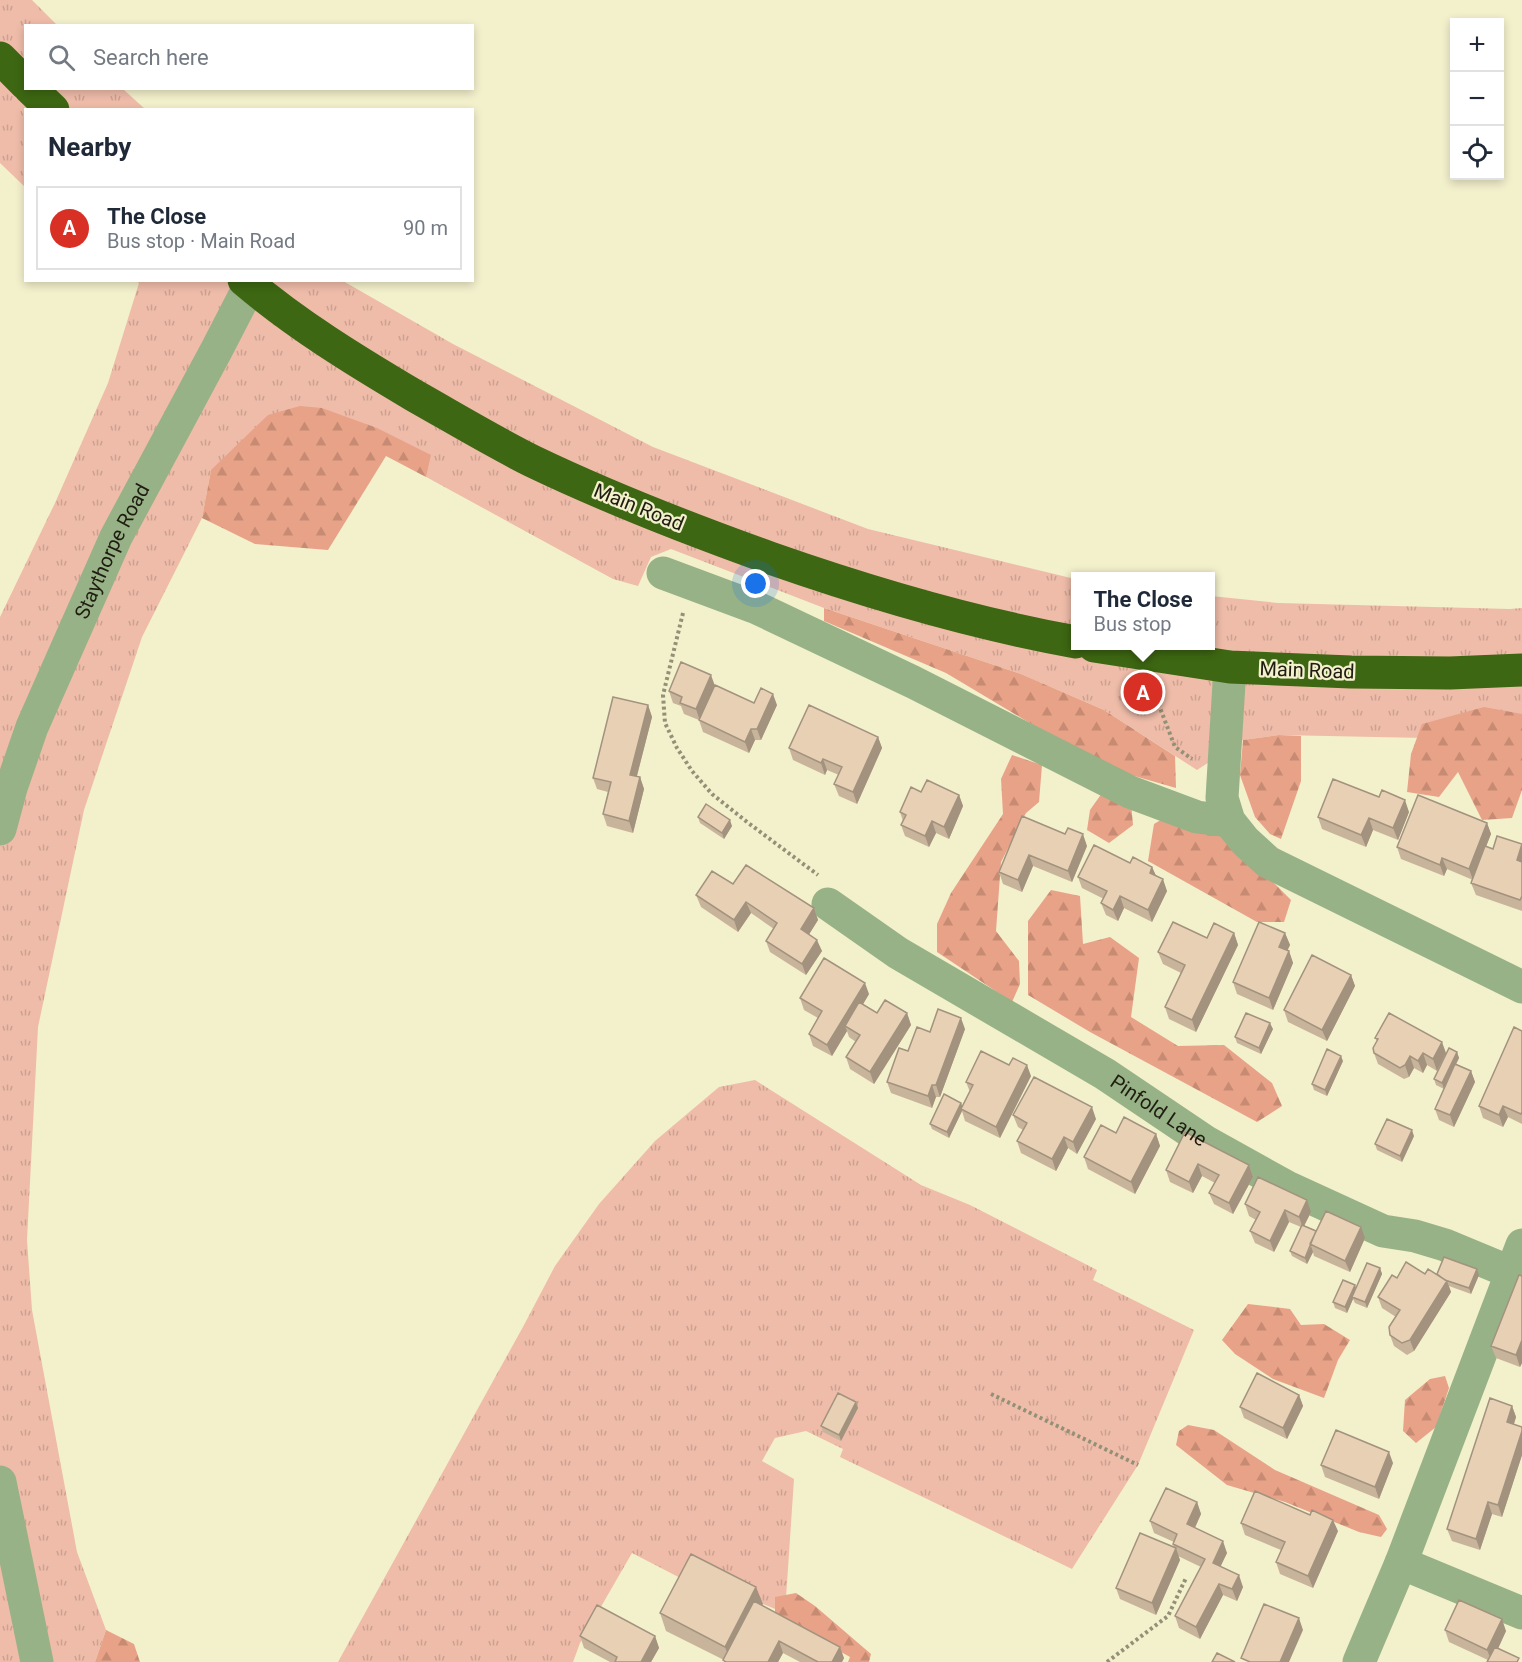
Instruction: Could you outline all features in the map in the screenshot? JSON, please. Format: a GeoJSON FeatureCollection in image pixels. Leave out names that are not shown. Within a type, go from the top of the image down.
{"type":"FeatureCollection","features":[{"type":"Feature","properties":{"kind":"highway"},"geometry":{"type":"LineString","coordinates":[[0,58],[24,82]]}},
{"type":"Feature","properties":{"kind":"highway"},"geometry":{"type":"LineString","coordinates":[[32,90],[51,108]]}},
{"type":"Feature","properties":{"kind":"highway","name":"Main Road"},"geometry":{"type":"LineString","coordinates":[[247,283],[326,341],[443,412],[530,460],[628,504],[728,543],[839,582],[914,605],[1071,641]]}},
{"type":"Feature","properties":{"kind":"highway","name":"Main Road"},"geometry":{"type":"LineString","coordinates":[[1126,650],[1230,667],[1450,673],[1522,670]]}},
{"type":"Feature","properties":{"kind":"street","name":"Staythorpe Road"},"geometry":{"type":"LineString","coordinates":[[0,829],[32,727],[116,537],[212,360],[247,283]]}},
{"type":"Feature","properties":{"kind":"street"},"geometry":{"type":"LineString","coordinates":[[677,578],[757,608],[864,658],[1131,792],[1197,817],[1229,821]]}},
{"type":"Feature","properties":{"kind":"street"},"geometry":{"type":"LineString","coordinates":[[1230,667],[1222,798],[1229,821],[1245,841],[1268,862],[1522,987]]}},
{"type":"Feature","properties":{"kind":"street","name":"Pinfold Lane"},"geometry":{"type":"LineString","coordinates":[[828,904],[898,953],[1105,1074],[1206,1142],[1287,1187],[1383,1231],[1415,1236],[1518,1264]]}},
{"type":"Feature","properties":{"kind":"street"},"geometry":{"type":"LineString","coordinates":[[1359,1662],[1401,1563],[1518,1264]]}},
{"type":"Feature","properties":{"kind":"street"},"geometry":{"type":"LineString","coordinates":[[0,1482],[37,1662]]}},
{"type":"Feature","properties":{"kind":"street"},"geometry":{"type":"LineString","coordinates":[[1401,1563],[1522,1613]]}},
{"type":"Feature","properties":{"kind":"path"},"geometry":{"type":"LineString","coordinates":[[677,578],[663,695],[665,723],[692,771],[712,794],[823,879],[828,891],[828,904]]}},
{"type":"Feature","properties":{"kind":"path"},"geometry":{"type":"LineString","coordinates":[[1139,652],[1174,747],[1193,760]]}},
{"type":"Feature","properties":{"kind":"path"},"geometry":{"type":"LineString","coordinates":[[991,1394],[1138,1465]]}},
{"type":"Feature","properties":{"kind":"path"},"geometry":{"type":"LineString","coordinates":[[1107,1662],[1168,1616],[1186,1578]]}},
{"type":"Feature","properties":{"kind":"green space"},"geometry":{"type":"Polygon","coordinates":[[[0,0],[32,0],[56,24],[24,24],[24,90],[124,90],[144,108],[24,108],[24,186],[0,163],[0,0]]]}},
{"type":"Feature","properties":{"kind":"green space"},"geometry":{"type":"Polygon","coordinates":[[[138,282],[345,282],[453,344],[653,447],[868,529],[1071,578],[1071,650],[1215,650],[1215,596],[1278,603],[1522,608],[1522,740],[1279,735],[1243,740],[1197,770],[1104,710],[1021,674],[824,608],[671,549],[651,557],[638,586],[613,579],[386,455],[211,470],[202,518],[142,637],[84,810],[38,1027],[27,1240],[32,1310],[77,1552],[106,1630],[95,1662],[0,1662],[0,617],[55,503],[108,383],[138,282]]]}},
{"type":"Feature","properties":{"kind":"green space"},"geometry":{"type":"Polygon","coordinates":[[[300,406],[322,408],[377,428],[431,455],[426,477],[386,456],[328,550],[255,544],[202,518],[211,470],[268,415],[300,406]]]}},
{"type":"Feature","properties":{"kind":"green space"},"geometry":{"type":"Polygon","coordinates":[[[824,608],[1021,674],[1104,710],[1175,756],[1176,788],[1124,773],[1048,734],[946,673],[824,621],[824,608]]]}},
{"type":"Feature","properties":{"kind":"green space"},"geometry":{"type":"Polygon","coordinates":[[[1484,707],[1522,714],[1522,790],[1512,818],[1482,820],[1458,772],[1439,797],[1407,792],[1411,754],[1422,724],[1484,707]]]}},
{"type":"Feature","properties":{"kind":"green space"},"geometry":{"type":"Polygon","coordinates":[[[1279,735],[1301,736],[1301,781],[1281,839],[1270,834],[1255,817],[1240,775],[1243,740],[1279,735]]]}},
{"type":"Feature","properties":{"kind":"green space"},"geometry":{"type":"Polygon","coordinates":[[[1012,755],[1042,765],[1039,802],[1026,813],[1001,862],[996,931],[1019,961],[1020,984],[1012,1002],[937,952],[937,924],[951,893],[1003,814],[1001,779],[1012,755]]]}},
{"type":"Feature","properties":{"kind":"green space"},"geometry":{"type":"Polygon","coordinates":[[[1102,793],[1131,803],[1133,825],[1109,843],[1087,830],[1090,810],[1102,793]]]}},
{"type":"Feature","properties":{"kind":"green space"},"geometry":{"type":"Polygon","coordinates":[[[1169,815],[1221,830],[1291,900],[1284,922],[1257,922],[1148,861],[1154,824],[1169,815]]]}},
{"type":"Feature","properties":{"kind":"green space"},"geometry":{"type":"Polygon","coordinates":[[[1051,890],[1080,896],[1083,944],[1110,937],[1139,958],[1131,1017],[1178,1046],[1224,1045],[1272,1083],[1282,1106],[1257,1122],[1090,1032],[1028,995],[1028,921],[1051,890]]]}},
{"type":"Feature","properties":{"kind":"green space"},"geometry":{"type":"Polygon","coordinates":[[[755,1080],[921,1185],[970,1205],[1097,1270],[1093,1280],[1194,1330],[1138,1465],[1072,1569],[840,1457],[843,1449],[806,1431],[775,1438],[762,1461],[794,1479],[785,1613],[763,1604],[690,1583],[632,1553],[580,1643],[573,1662],[338,1662],[555,1266],[599,1204],[655,1141],[719,1087],[755,1080]]]}},
{"type":"Feature","properties":{"kind":"green space"},"geometry":{"type":"Polygon","coordinates":[[[1248,1304],[1290,1309],[1301,1325],[1324,1324],[1350,1340],[1338,1360],[1324,1398],[1273,1379],[1235,1354],[1222,1340],[1248,1304]]]}},
{"type":"Feature","properties":{"kind":"green space"},"geometry":{"type":"Polygon","coordinates":[[[1445,1376],[1449,1388],[1436,1427],[1416,1443],[1403,1431],[1405,1400],[1430,1379],[1445,1376]]]}},
{"type":"Feature","properties":{"kind":"green space"},"geometry":{"type":"Polygon","coordinates":[[[1188,1425],[1214,1430],[1275,1470],[1379,1515],[1387,1529],[1381,1537],[1359,1532],[1285,1502],[1227,1485],[1176,1445],[1179,1431],[1188,1425]]]}},
{"type":"Feature","properties":{"kind":"green space"},"geometry":{"type":"Polygon","coordinates":[[[796,1593],[815,1606],[871,1654],[869,1662],[848,1662],[850,1657],[793,1625],[775,1612],[775,1597],[796,1593]]]}},
{"type":"Feature","properties":{"kind":"green space"},"geometry":{"type":"Polygon","coordinates":[[[106,1630],[134,1644],[140,1662],[95,1662],[106,1630]]]}},
{"type":"Feature","properties":{"kind":"building"},"geometry":{"type":"Polygon","coordinates":[[[681,662],[711,675],[696,709],[680,703],[682,697],[669,691],[681,662]]]}},
{"type":"Feature","properties":{"kind":"building"},"geometry":{"type":"Polygon","coordinates":[[[715,685],[754,703],[761,688],[773,694],[757,729],[751,729],[745,742],[699,720],[715,685]]]}},
{"type":"Feature","properties":{"kind":"building"},"geometry":{"type":"Polygon","coordinates":[[[613,697],[648,705],[630,775],[640,777],[629,821],[603,814],[611,782],[593,778],[613,697]]]}},
{"type":"Feature","properties":{"kind":"building"},"geometry":{"type":"Polygon","coordinates":[[[809,705],[878,737],[853,792],[834,784],[842,767],[823,759],[821,763],[789,748],[809,705]]]}},
{"type":"Feature","properties":{"kind":"building"},"geometry":{"type":"Polygon","coordinates":[[[1333,779],[1379,797],[1382,790],[1405,800],[1393,828],[1369,818],[1361,835],[1318,817],[1333,779]]]}},
{"type":"Feature","properties":{"kind":"building"},"geometry":{"type":"Polygon","coordinates":[[[927,780],[959,795],[944,827],[932,821],[925,836],[901,825],[906,815],[900,812],[911,787],[921,792],[927,780]]]}},
{"type":"Feature","properties":{"kind":"building"},"geometry":{"type":"Polygon","coordinates":[[[1418,795],[1487,823],[1469,869],[1442,858],[1440,865],[1397,847],[1418,795]]]}},
{"type":"Feature","properties":{"kind":"building"},"geometry":{"type":"Polygon","coordinates":[[[706,804],[730,820],[722,833],[698,817],[706,804]]]}},
{"type":"Feature","properties":{"kind":"building"},"geometry":{"type":"Polygon","coordinates":[[[1022,816],[1065,834],[1068,828],[1083,834],[1068,871],[1029,855],[1018,880],[999,872],[1022,816]]]}},
{"type":"Feature","properties":{"kind":"building"},"geometry":{"type":"Polygon","coordinates":[[[1497,836],[1522,844],[1517,860],[1522,862],[1520,900],[1471,883],[1485,846],[1493,849],[1497,836]]]}},
{"type":"Feature","properties":{"kind":"building"},"geometry":{"type":"Polygon","coordinates":[[[1094,845],[1130,863],[1133,857],[1152,867],[1150,873],[1163,879],[1148,910],[1120,896],[1113,910],[1101,903],[1107,891],[1078,877],[1094,845]]]}},
{"type":"Feature","properties":{"kind":"building"},"geometry":{"type":"Polygon","coordinates":[[[746,865],[814,908],[801,929],[817,940],[802,964],[766,941],[777,923],[746,902],[734,920],[696,895],[712,871],[733,884],[746,865]]]}},
{"type":"Feature","properties":{"kind":"building"},"geometry":{"type":"Polygon","coordinates":[[[1173,922],[1207,938],[1214,923],[1234,933],[1192,1020],[1165,1007],[1185,965],[1158,952],[1173,922]]]}},
{"type":"Feature","properties":{"kind":"building"},"geometry":{"type":"Polygon","coordinates":[[[1259,922],[1285,933],[1279,947],[1289,951],[1269,998],[1233,982],[1259,922]]]}},
{"type":"Feature","properties":{"kind":"building"},"geometry":{"type":"Polygon","coordinates":[[[1312,955],[1351,975],[1322,1030],[1284,1010],[1312,955]]]}},
{"type":"Feature","properties":{"kind":"building"},"geometry":{"type":"Polygon","coordinates":[[[824,958],[865,983],[827,1045],[809,1034],[822,1011],[800,998],[824,958]]]}},
{"type":"Feature","properties":{"kind":"building"},"geometry":{"type":"Polygon","coordinates":[[[885,1000],[907,1013],[870,1072],[846,1057],[860,1035],[845,1026],[859,1002],[877,1013],[885,1000]]]}},
{"type":"Feature","properties":{"kind":"building"},"geometry":{"type":"Polygon","coordinates":[[[938,1009],[961,1018],[936,1085],[932,1085],[928,1096],[887,1082],[899,1048],[908,1051],[917,1027],[930,1032],[938,1009]]]}},
{"type":"Feature","properties":{"kind":"building"},"geometry":{"type":"Polygon","coordinates":[[[1246,1013],[1270,1023],[1259,1048],[1235,1037],[1246,1013]]]}},
{"type":"Feature","properties":{"kind":"building"},"geometry":{"type":"Polygon","coordinates":[[[1389,1013],[1442,1042],[1433,1059],[1423,1053],[1418,1061],[1410,1056],[1405,1065],[1400,1068],[1374,1053],[1373,1048],[1378,1039],[1375,1038],[1389,1013]]]}},
{"type":"Feature","properties":{"kind":"building"},"geometry":{"type":"Polygon","coordinates":[[[1514,1027],[1522,1031],[1522,1112],[1521,1114],[1503,1106],[1499,1115],[1479,1106],[1514,1027]]]}},
{"type":"Feature","properties":{"kind":"building"},"geometry":{"type":"Polygon","coordinates":[[[1449,1048],[1457,1052],[1442,1083],[1434,1079],[1449,1048]]]}},
{"type":"Feature","properties":{"kind":"building"},"geometry":{"type":"Polygon","coordinates":[[[1327,1049],[1341,1056],[1325,1090],[1312,1084],[1327,1049]]]}},
{"type":"Feature","properties":{"kind":"building"},"geometry":{"type":"Polygon","coordinates":[[[981,1051],[1009,1065],[1013,1058],[1027,1065],[996,1127],[961,1109],[973,1085],[966,1082],[981,1051]]]}},
{"type":"Feature","properties":{"kind":"building"},"geometry":{"type":"Polygon","coordinates":[[[1455,1064],[1471,1071],[1450,1115],[1435,1109],[1455,1064]]]}},
{"type":"Feature","properties":{"kind":"building"},"geometry":{"type":"Polygon","coordinates":[[[1034,1077],[1092,1107],[1073,1142],[1064,1137],[1052,1159],[1017,1141],[1027,1123],[1013,1115],[1034,1077]]]}},
{"type":"Feature","properties":{"kind":"building"},"geometry":{"type":"Polygon","coordinates":[[[944,1094],[961,1103],[947,1132],[930,1124],[944,1094]]]}},
{"type":"Feature","properties":{"kind":"building"},"geometry":{"type":"Polygon","coordinates":[[[1124,1117],[1156,1134],[1131,1182],[1084,1157],[1101,1125],[1116,1133],[1124,1117]]]}},
{"type":"Feature","properties":{"kind":"building"},"geometry":{"type":"Polygon","coordinates":[[[1387,1119],[1412,1130],[1400,1156],[1375,1144],[1387,1119]]]}},
{"type":"Feature","properties":{"kind":"building"},"geometry":{"type":"Polygon","coordinates":[[[1185,1132],[1249,1165],[1229,1203],[1209,1193],[1219,1175],[1198,1164],[1189,1182],[1166,1170],[1185,1132]]]}},
{"type":"Feature","properties":{"kind":"building"},"geometry":{"type":"Polygon","coordinates":[[[1258,1177],[1307,1200],[1299,1217],[1285,1210],[1270,1241],[1250,1231],[1260,1212],[1245,1204],[1258,1177]]]}},
{"type":"Feature","properties":{"kind":"building"},"geometry":{"type":"Polygon","coordinates":[[[1326,1211],[1361,1227],[1345,1261],[1310,1244],[1326,1211]]]}},
{"type":"Feature","properties":{"kind":"building"},"geometry":{"type":"Polygon","coordinates":[[[1302,1225],[1316,1231],[1305,1258],[1290,1251],[1302,1225]]]}},
{"type":"Feature","properties":{"kind":"building"},"geometry":{"type":"Polygon","coordinates":[[[1444,1257],[1477,1269],[1469,1288],[1445,1280],[1437,1274],[1444,1257]]]}},
{"type":"Feature","properties":{"kind":"building"},"geometry":{"type":"Polygon","coordinates":[[[1406,1262],[1425,1274],[1428,1269],[1447,1281],[1410,1340],[1402,1343],[1390,1335],[1389,1327],[1400,1310],[1378,1297],[1392,1275],[1397,1278],[1406,1262]]]}},
{"type":"Feature","properties":{"kind":"building"},"geometry":{"type":"Polygon","coordinates":[[[1367,1263],[1380,1268],[1365,1302],[1352,1297],[1367,1263]]]}},
{"type":"Feature","properties":{"kind":"building"},"geometry":{"type":"Polygon","coordinates":[[[1519,1275],[1522,1276],[1522,1340],[1516,1355],[1491,1346],[1519,1275]]]}},
{"type":"Feature","properties":{"kind":"building"},"geometry":{"type":"Polygon","coordinates":[[[1343,1280],[1355,1285],[1345,1307],[1333,1302],[1343,1280]]]}},
{"type":"Feature","properties":{"kind":"building"},"geometry":{"type":"Polygon","coordinates":[[[1257,1373],[1299,1395],[1283,1428],[1240,1407],[1257,1373]]]}},
{"type":"Feature","properties":{"kind":"building"},"geometry":{"type":"Polygon","coordinates":[[[838,1393],[856,1402],[839,1435],[821,1426],[838,1393]]]}},
{"type":"Feature","properties":{"kind":"building"},"geometry":{"type":"Polygon","coordinates":[[[1490,1398],[1512,1406],[1507,1422],[1522,1427],[1522,1431],[1498,1505],[1488,1502],[1476,1539],[1447,1529],[1490,1398]]]}},
{"type":"Feature","properties":{"kind":"building"},"geometry":{"type":"Polygon","coordinates":[[[1336,1430],[1389,1452],[1375,1487],[1321,1465],[1336,1430]]]}},
{"type":"Feature","properties":{"kind":"building"},"geometry":{"type":"Polygon","coordinates":[[[1166,1488],[1197,1502],[1187,1524],[1223,1541],[1213,1563],[1239,1575],[1232,1589],[1219,1584],[1196,1627],[1175,1616],[1205,1559],[1173,1544],[1177,1534],[1150,1521],[1166,1488]]]}},
{"type":"Feature","properties":{"kind":"building"},"geometry":{"type":"Polygon","coordinates":[[[1255,1491],[1310,1515],[1312,1510],[1333,1520],[1308,1576],[1276,1562],[1285,1542],[1241,1523],[1255,1491]]]}},
{"type":"Feature","properties":{"kind":"building"},"geometry":{"type":"Polygon","coordinates":[[[1140,1533],[1176,1548],[1152,1603],[1116,1588],[1140,1533]]]}},
{"type":"Feature","properties":{"kind":"building"},"geometry":{"type":"Polygon","coordinates":[[[691,1554],[756,1587],[725,1647],[660,1613],[691,1554]]]}},
{"type":"Feature","properties":{"kind":"building"},"geometry":{"type":"Polygon","coordinates":[[[1459,1600],[1502,1619],[1487,1650],[1445,1630],[1459,1600]]]}},
{"type":"Feature","properties":{"kind":"building"},"geometry":{"type":"Polygon","coordinates":[[[754,1601],[840,1647],[832,1662],[818,1662],[779,1641],[768,1662],[726,1662],[723,1660],[754,1601]]]}},
{"type":"Feature","properties":{"kind":"building"},"geometry":{"type":"Polygon","coordinates":[[[1264,1604],[1299,1618],[1280,1662],[1250,1662],[1241,1658],[1264,1604]]]}},
{"type":"Feature","properties":{"kind":"building"},"geometry":{"type":"Polygon","coordinates":[[[597,1605],[655,1636],[641,1662],[615,1662],[617,1657],[580,1636],[597,1605]]]}},
{"type":"Feature","properties":{"kind":"building"},"geometry":{"type":"Polygon","coordinates":[[[1495,1647],[1519,1658],[1517,1662],[1487,1662],[1495,1647]]]}},
{"type":"Feature","properties":{"kind":"building"},"geometry":{"type":"Polygon","coordinates":[[[1217,1653],[1235,1662],[1212,1662],[1217,1653]]]}},
{"type":"Feature","properties":{"kind":"place","name":"The Close"},"geometry":{"type":"Point","coordinates":[1143,692]}}]}
